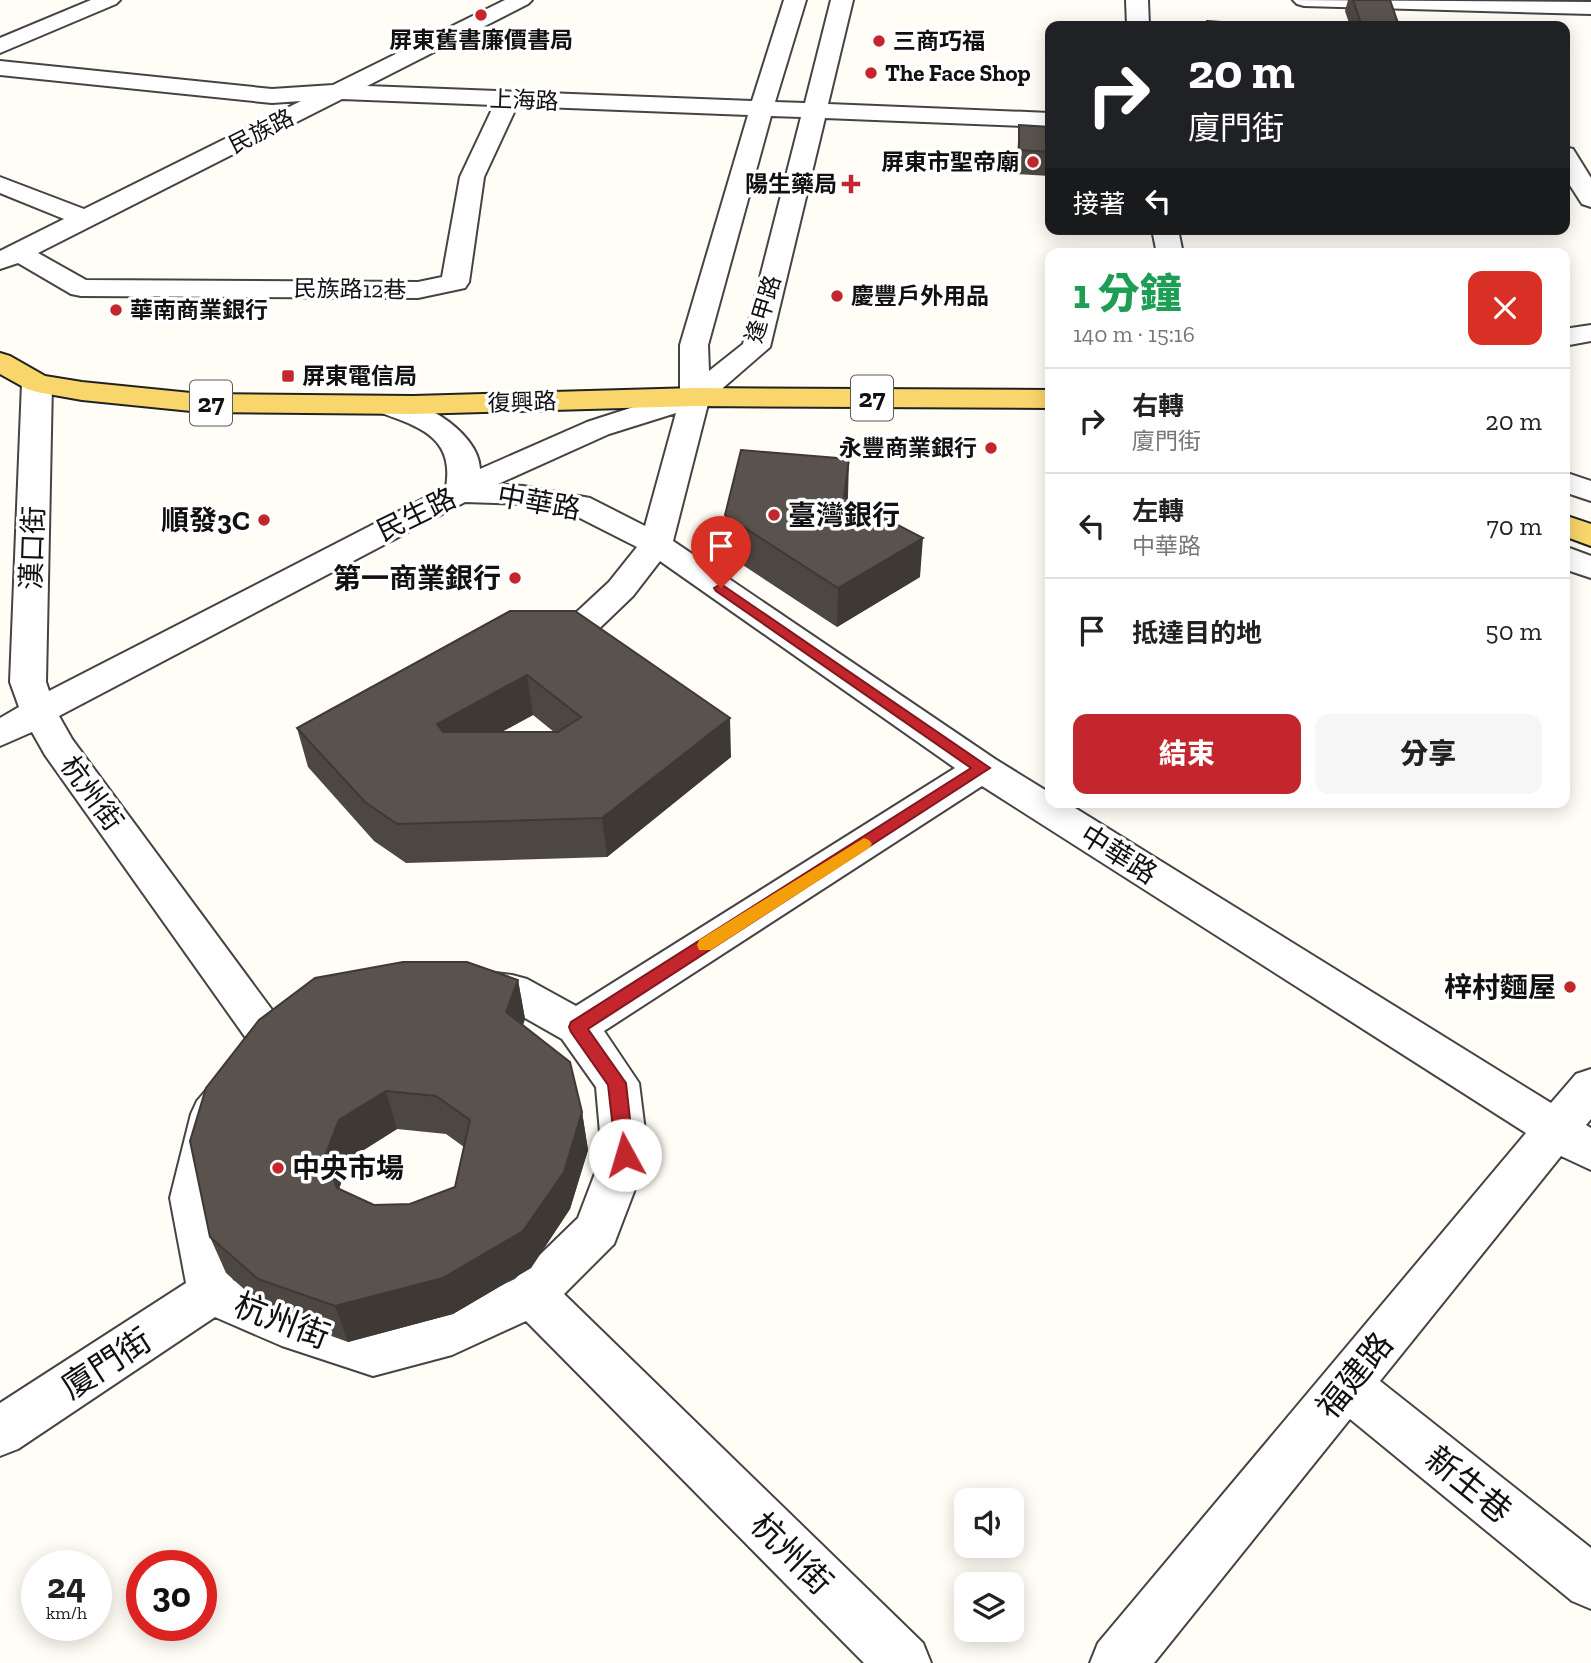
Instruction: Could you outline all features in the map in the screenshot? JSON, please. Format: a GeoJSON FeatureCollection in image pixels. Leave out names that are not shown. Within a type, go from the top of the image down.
{"type":"FeatureCollection","features":[{"type":"Feature","properties":{"kind":"main road","name":"復興路"},"geometry":{"type":"LineString","coordinates":[[0,362],[37,383],[82,391],[201,402],[386,405],[695,397],[1045,399]]}},
{"type":"Feature","properties":{"kind":"main road"},"geometry":{"type":"LineString","coordinates":[[1570,527],[1591,536]]}},
{"type":"Feature","properties":{"kind":"street"},"geometry":{"type":"LineString","coordinates":[[0,46],[109,0]]}},
{"type":"Feature","properties":{"kind":"street","name":"民族路"},"geometry":{"type":"LineString","coordinates":[[9,257],[521,0]]}},
{"type":"Feature","properties":{"kind":"street","name":"逢甲路"},"geometry":{"type":"LineString","coordinates":[[695,397],[694,345],[795,0]]}},
{"type":"Feature","properties":{"kind":"street","name":"逢甲路"},"geometry":{"type":"LineString","coordinates":[[695,397],[756,347],[842,0]]}},
{"type":"Feature","properties":{"kind":"street"},"geometry":{"type":"LineString","coordinates":[[1137,0],[1138,21]]}},
{"type":"Feature","properties":{"kind":"street"},"geometry":{"type":"LineString","coordinates":[[1304,0],[1591,8]]}},
{"type":"Feature","properties":{"kind":"street"},"geometry":{"type":"LineString","coordinates":[[1477,3],[1488,21]]}},
{"type":"Feature","properties":{"kind":"street","name":"上海路"},"geometry":{"type":"LineString","coordinates":[[0,68],[272,96],[338,92],[1045,120]]}},
{"type":"Feature","properties":{"kind":"street","name":"民族路12巷"},"geometry":{"type":"LineString","coordinates":[[9,257],[81,288],[418,290],[454,282],[472,177],[509,99]]}},
{"type":"Feature","properties":{"kind":"street"},"geometry":{"type":"LineString","coordinates":[[1570,147],[1591,200]]}},
{"type":"Feature","properties":{"kind":"street"},"geometry":{"type":"LineString","coordinates":[[0,184],[85,219]]}},
{"type":"Feature","properties":{"kind":"street"},"geometry":{"type":"LineString","coordinates":[[1570,337],[1591,333]]}},
{"type":"Feature","properties":{"kind":"street","name":"漢口街"},"geometry":{"type":"LineString","coordinates":[[37,383],[28,682],[38,712]]}},
{"type":"Feature","properties":{"kind":"street"},"geometry":{"type":"LineString","coordinates":[[561,658],[565,642],[621,589],[656,544],[695,397]]}},
{"type":"Feature","properties":{"kind":"street","name":"民生路"},"geometry":{"type":"LineString","coordinates":[[0,734],[328,559],[558,444],[598,428],[695,397]]}},
{"type":"Feature","properties":{"kind":"street","name":"中華路"},"geometry":{"type":"LineString","coordinates":[[386,405],[432,422],[451,437],[464,463],[461,492],[523,495],[579,505],[656,544],[982,768],[1045,808]]}},
{"type":"Feature","properties":{"kind":"street"},"geometry":{"type":"LineString","coordinates":[[1570,483],[1591,492]]}},
{"type":"Feature","properties":{"kind":"street"},"geometry":{"type":"LineString","coordinates":[[1570,559],[1591,568]]}},
{"type":"Feature","properties":{"kind":"street","name":"杭州街"},"geometry":{"type":"LineString","coordinates":[[38,712],[58,746],[272,1042]]}},
{"type":"Feature","properties":{"kind":"street"},"geometry":{"type":"LineString","coordinates":[[577,1027],[982,768]]}},
{"type":"Feature","properties":{"kind":"street","name":"中華路"},"geometry":{"type":"LineString","coordinates":[[1046,808],[1574,1140]]}},
{"type":"Feature","properties":{"kind":"street","name":"杭州街"},"geometry":{"type":"LineString","coordinates":[[431,981],[512,991],[577,1027],[617,1083],[625,1155],[597,1230],[532,1294],[452,1333],[373,1353],[282,1324],[212,1293],[193,1198],[207,1138],[213,1114],[272,1042],[348,998],[431,981]]}},
{"type":"Feature","properties":{"kind":"street","name":"福建路"},"geometry":{"type":"LineString","coordinates":[[1118,1663],[1346,1385],[1574,1140],[1591,1087]]}},
{"type":"Feature","properties":{"kind":"street","name":"廈門街"},"geometry":{"type":"LineString","coordinates":[[0,1432],[212,1293]]}},
{"type":"Feature","properties":{"kind":"street","name":"杭州街"},"geometry":{"type":"LineString","coordinates":[[532,1294],[903,1663]]}},
{"type":"Feature","properties":{"kind":"street","name":"新生巷"},"geometry":{"type":"LineString","coordinates":[[1346,1385],[1591,1582]]}},
{"type":"Feature","properties":{"kind":"building"},"geometry":{"type":"Polygon","coordinates":[[[1353,0],[1390,0],[1397,21],[1360,21],[1353,0]]]}},
{"type":"Feature","properties":{"kind":"building"},"geometry":{"type":"Polygon","coordinates":[[[1019,125],[1045,127],[1045,152],[1019,150],[1019,125]]]}},
{"type":"Feature","properties":{"kind":"building"},"geometry":{"type":"Polygon","coordinates":[[[741,450],[849,459],[844,497],[923,538],[838,588],[725,515],[741,450]]]}},
{"type":"Feature","properties":{"kind":"building"},"geometry":{"type":"Polygon","coordinates":[[[510,611],[575,611],[730,718],[602,818],[397,824],[365,802],[297,728],[510,611]],[[527,675],[437,724],[443,732],[558,732],[581,717],[527,675]]]}},
{"type":"Feature","properties":{"kind":"building","name":"中央市場"},"geometry":{"type":"Polygon","coordinates":[[[403,962],[467,962],[518,980],[506,1012],[570,1062],[582,1112],[564,1172],[523,1231],[443,1278],[335,1306],[258,1279],[210,1237],[190,1141],[206,1088],[259,1020],[315,978],[403,962]],[[386,1091],[339,1120],[325,1156],[337,1188],[374,1205],[410,1204],[455,1187],[470,1120],[436,1096],[386,1091]]]}},
{"type":"Feature","properties":{"kind":"slow traffic"},"geometry":{"type":"LineString","coordinates":[[705,945],[864,844]]}},
{"type":"Feature","properties":{"kind":"place","name":"屏東舊書廉價書局"},"geometry":{"type":"Point","coordinates":[481,15]}},
{"type":"Feature","properties":{"kind":"place","name":"三商巧福"},"geometry":{"type":"Point","coordinates":[879,41]}},
{"type":"Feature","properties":{"kind":"place","name":"The Face Shop"},"geometry":{"type":"Point","coordinates":[871,73]}},
{"type":"Feature","properties":{"kind":"place","name":"屏東市聖帝廟"},"geometry":{"type":"Point","coordinates":[1033,162]}},
{"type":"Feature","properties":{"kind":"place","name":"陽生藥局"},"geometry":{"type":"Point","coordinates":[851,184]}},
{"type":"Feature","properties":{"kind":"place","name":"慶豐戶外用品"},"geometry":{"type":"Point","coordinates":[837,296]}},
{"type":"Feature","properties":{"kind":"place","name":"華南商業銀行"},"geometry":{"type":"Point","coordinates":[116,310]}},
{"type":"Feature","properties":{"kind":"place","name":"屏東電信局"},"geometry":{"type":"Point","coordinates":[288,376]}},
{"type":"Feature","properties":{"kind":"place","name":"永豐商業銀行"},"geometry":{"type":"Point","coordinates":[991,448]}},
{"type":"Feature","properties":{"kind":"place","name":"臺灣銀行"},"geometry":{"type":"Point","coordinates":[774,515]}},
{"type":"Feature","properties":{"kind":"place","name":"順發3C"},"geometry":{"type":"Point","coordinates":[264,520]}},
{"type":"Feature","properties":{"kind":"place","name":"第一商業銀行"},"geometry":{"type":"Point","coordinates":[515,578]}},
{"type":"Feature","properties":{"kind":"place","name":"梓村麵屋"},"geometry":{"type":"Point","coordinates":[1570,987]}},
{"type":"Feature","properties":{"kind":"place","name":"中央市場"},"geometry":{"type":"Point","coordinates":[278,1168]}},
{"type":"Feature","properties":{"kind":"route"},"geometry":{"type":"LineString","coordinates":[[625,1155],[617,1083],[577,1027],[982,768],[721,588]]}}]}
